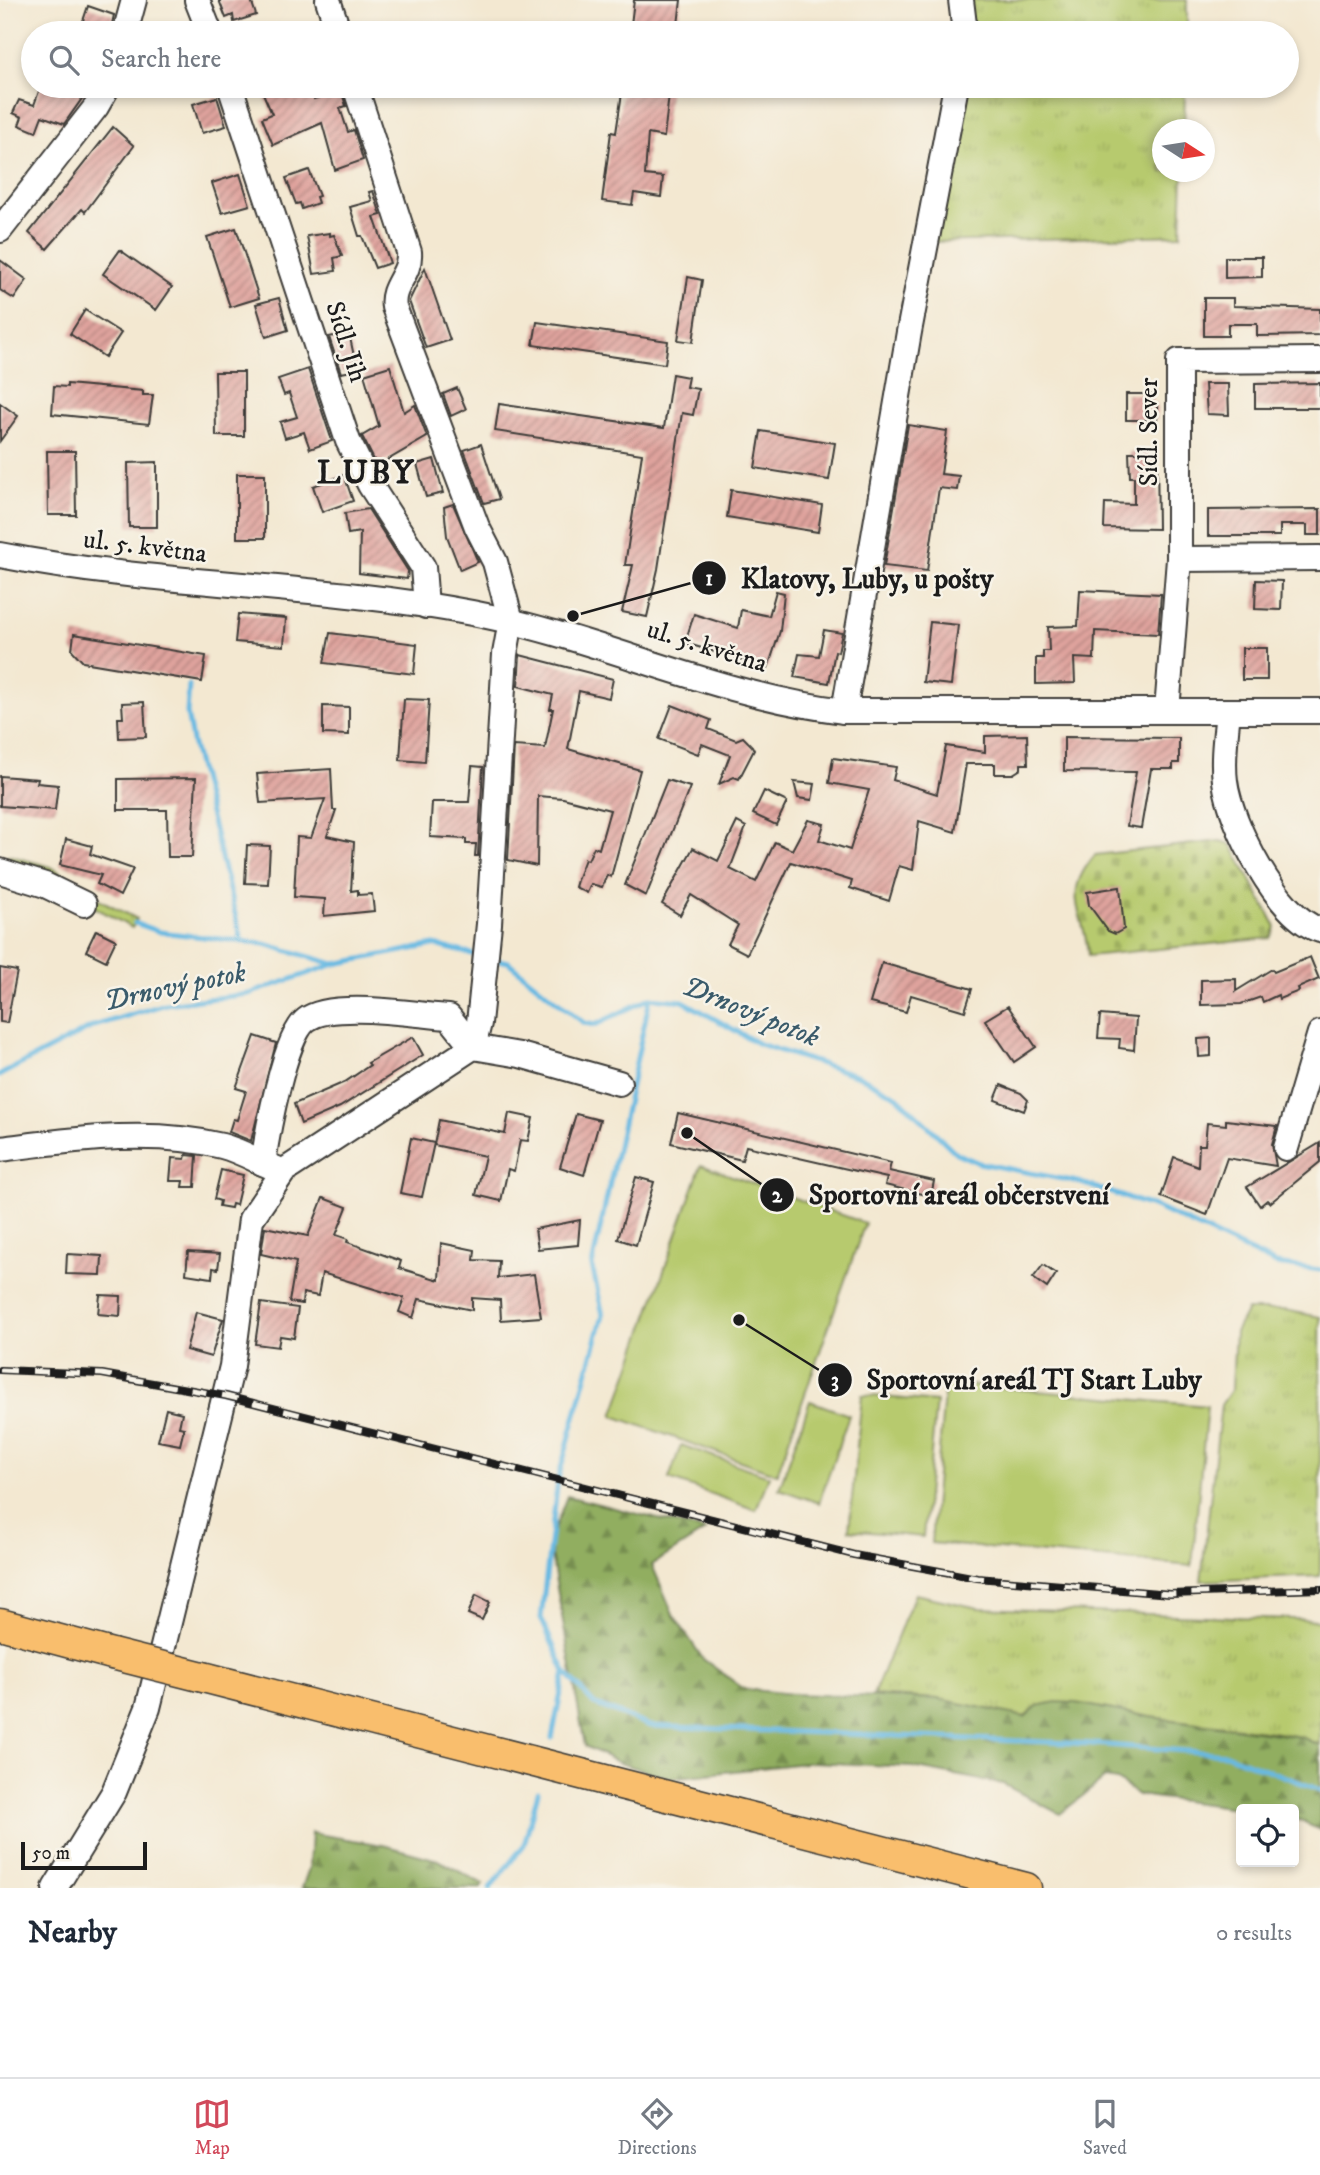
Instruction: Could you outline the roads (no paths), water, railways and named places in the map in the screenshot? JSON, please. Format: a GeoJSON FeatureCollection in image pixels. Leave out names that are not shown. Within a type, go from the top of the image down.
{"type":"FeatureCollection","features":[{"type":"Feature","properties":{"kind":"main road"},"geometry":{"type":"LineString","coordinates":[[0,1624],[1026,1888]]}},
{"type":"Feature","properties":{"kind":"street"},"geometry":{"type":"LineString","coordinates":[[128,21],[134,0]]}},
{"type":"Feature","properties":{"kind":"street"},"geometry":{"type":"LineString","coordinates":[[197,0],[206,21]]}},
{"type":"Feature","properties":{"kind":"street"},"geometry":{"type":"LineString","coordinates":[[328,0],[335,21]]}},
{"type":"Feature","properties":{"kind":"street"},"geometry":{"type":"LineString","coordinates":[[961,0],[966,21]]}},
{"type":"Feature","properties":{"kind":"street"},"geometry":{"type":"LineString","coordinates":[[0,230],[101,98]]}},
{"type":"Feature","properties":{"kind":"street","name":"Sídl. Jih"},"geometry":{"type":"LineString","coordinates":[[234,98],[348,441],[361,470],[423,567],[426,606]]}},
{"type":"Feature","properties":{"kind":"street"},"geometry":{"type":"LineString","coordinates":[[359,98],[409,252],[409,267],[395,290],[394,307],[477,527],[495,562],[511,621],[505,654],[484,986],[473,1047]]}},
{"type":"Feature","properties":{"kind":"street"},"geometry":{"type":"LineString","coordinates":[[845,711],[909,332],[954,98]]}},
{"type":"Feature","properties":{"kind":"street","name":"Sídl. Sever"},"geometry":{"type":"LineString","coordinates":[[1167,710],[1179,559],[1179,361],[1320,360]]}},
{"type":"Feature","properties":{"kind":"street","name":"ul. 5. května"},"geometry":{"type":"LineString","coordinates":[[0,555],[81,570],[426,606],[511,621],[778,700],[845,711],[1320,711]]}},
{"type":"Feature","properties":{"kind":"street"},"geometry":{"type":"LineString","coordinates":[[1179,559],[1320,558]]}},
{"type":"Feature","properties":{"kind":"street"},"geometry":{"type":"LineString","coordinates":[[1228,711],[1225,781],[1243,838],[1286,908],[1310,927],[1320,930]]}},
{"type":"Feature","properties":{"kind":"street"},"geometry":{"type":"LineString","coordinates":[[0,872],[45,885],[84,904]]}},
{"type":"Feature","properties":{"kind":"street"},"geometry":{"type":"LineString","coordinates":[[55,1888],[114,1792],[148,1708],[228,1386],[251,1219],[274,1167],[270,1117],[292,1044],[305,1021],[328,1011],[449,1017],[473,1047]]}},
{"type":"Feature","properties":{"kind":"street"},"geometry":{"type":"LineString","coordinates":[[1286,1148],[1315,1065],[1320,1033]]}},
{"type":"Feature","properties":{"kind":"street"},"geometry":{"type":"LineString","coordinates":[[274,1167],[473,1047],[520,1055],[619,1083]]}},
{"type":"Feature","properties":{"kind":"street"},"geometry":{"type":"LineString","coordinates":[[0,1149],[126,1137],[177,1138],[224,1146],[274,1167]]}},
{"type":"Feature","properties":{"kind":"waterway"},"geometry":{"type":"LineString","coordinates":[[189,685],[187,713],[192,741],[242,942]]}},
{"type":"Feature","properties":{"kind":"waterway"},"geometry":{"type":"LineString","coordinates":[[135,923],[160,932],[265,944],[334,964]]}},
{"type":"Feature","properties":{"kind":"waterway","name":"Drnový potok"},"geometry":{"type":"LineString","coordinates":[[0,1075],[94,1026],[166,1004],[249,994],[335,964],[434,945],[481,956]]}},
{"type":"Feature","properties":{"kind":"waterway","name":"Drnový potok"},"geometry":{"type":"LineString","coordinates":[[494,959],[508,962],[584,1023],[595,1025],[650,998],[683,1001],[759,1044],[859,1076],[898,1097],[956,1153],[979,1163],[1078,1182],[1155,1207],[1276,1264],[1320,1270]]}},
{"type":"Feature","properties":{"kind":"waterway"},"geometry":{"type":"LineString","coordinates":[[650,998],[592,1266],[603,1315],[558,1479],[541,1618],[565,1672],[594,1704],[650,1726],[1094,1744],[1226,1754],[1320,1790]]}},
{"type":"Feature","properties":{"kind":"waterway"},"geometry":{"type":"LineString","coordinates":[[552,1738],[565,1672]]}},
{"type":"Feature","properties":{"kind":"waterway"},"geometry":{"type":"LineString","coordinates":[[490,1888],[524,1845],[538,1792]]}},
{"type":"Feature","properties":{"kind":"railway"},"geometry":{"type":"LineString","coordinates":[[0,1370],[102,1374],[226,1396],[854,1555],[977,1578],[1170,1594],[1320,1589]]}},
{"type":"Feature","properties":{"kind":"place","name":"Klatovy, Luby, u pošty"},"geometry":{"type":"Point","coordinates":[573,616]}},
{"type":"Feature","properties":{"kind":"place","name":"Sportovní areál občerstvení"},"geometry":{"type":"Point","coordinates":[687,1133]}},
{"type":"Feature","properties":{"kind":"place","name":"Sportovní areál TJ Start Luby"},"geometry":{"type":"Point","coordinates":[739,1320]}},
{"type":"Feature","properties":{"kind":"district","name":"LUBY"},"geometry":{"type":"Point","coordinates":[366,473]}}]}
